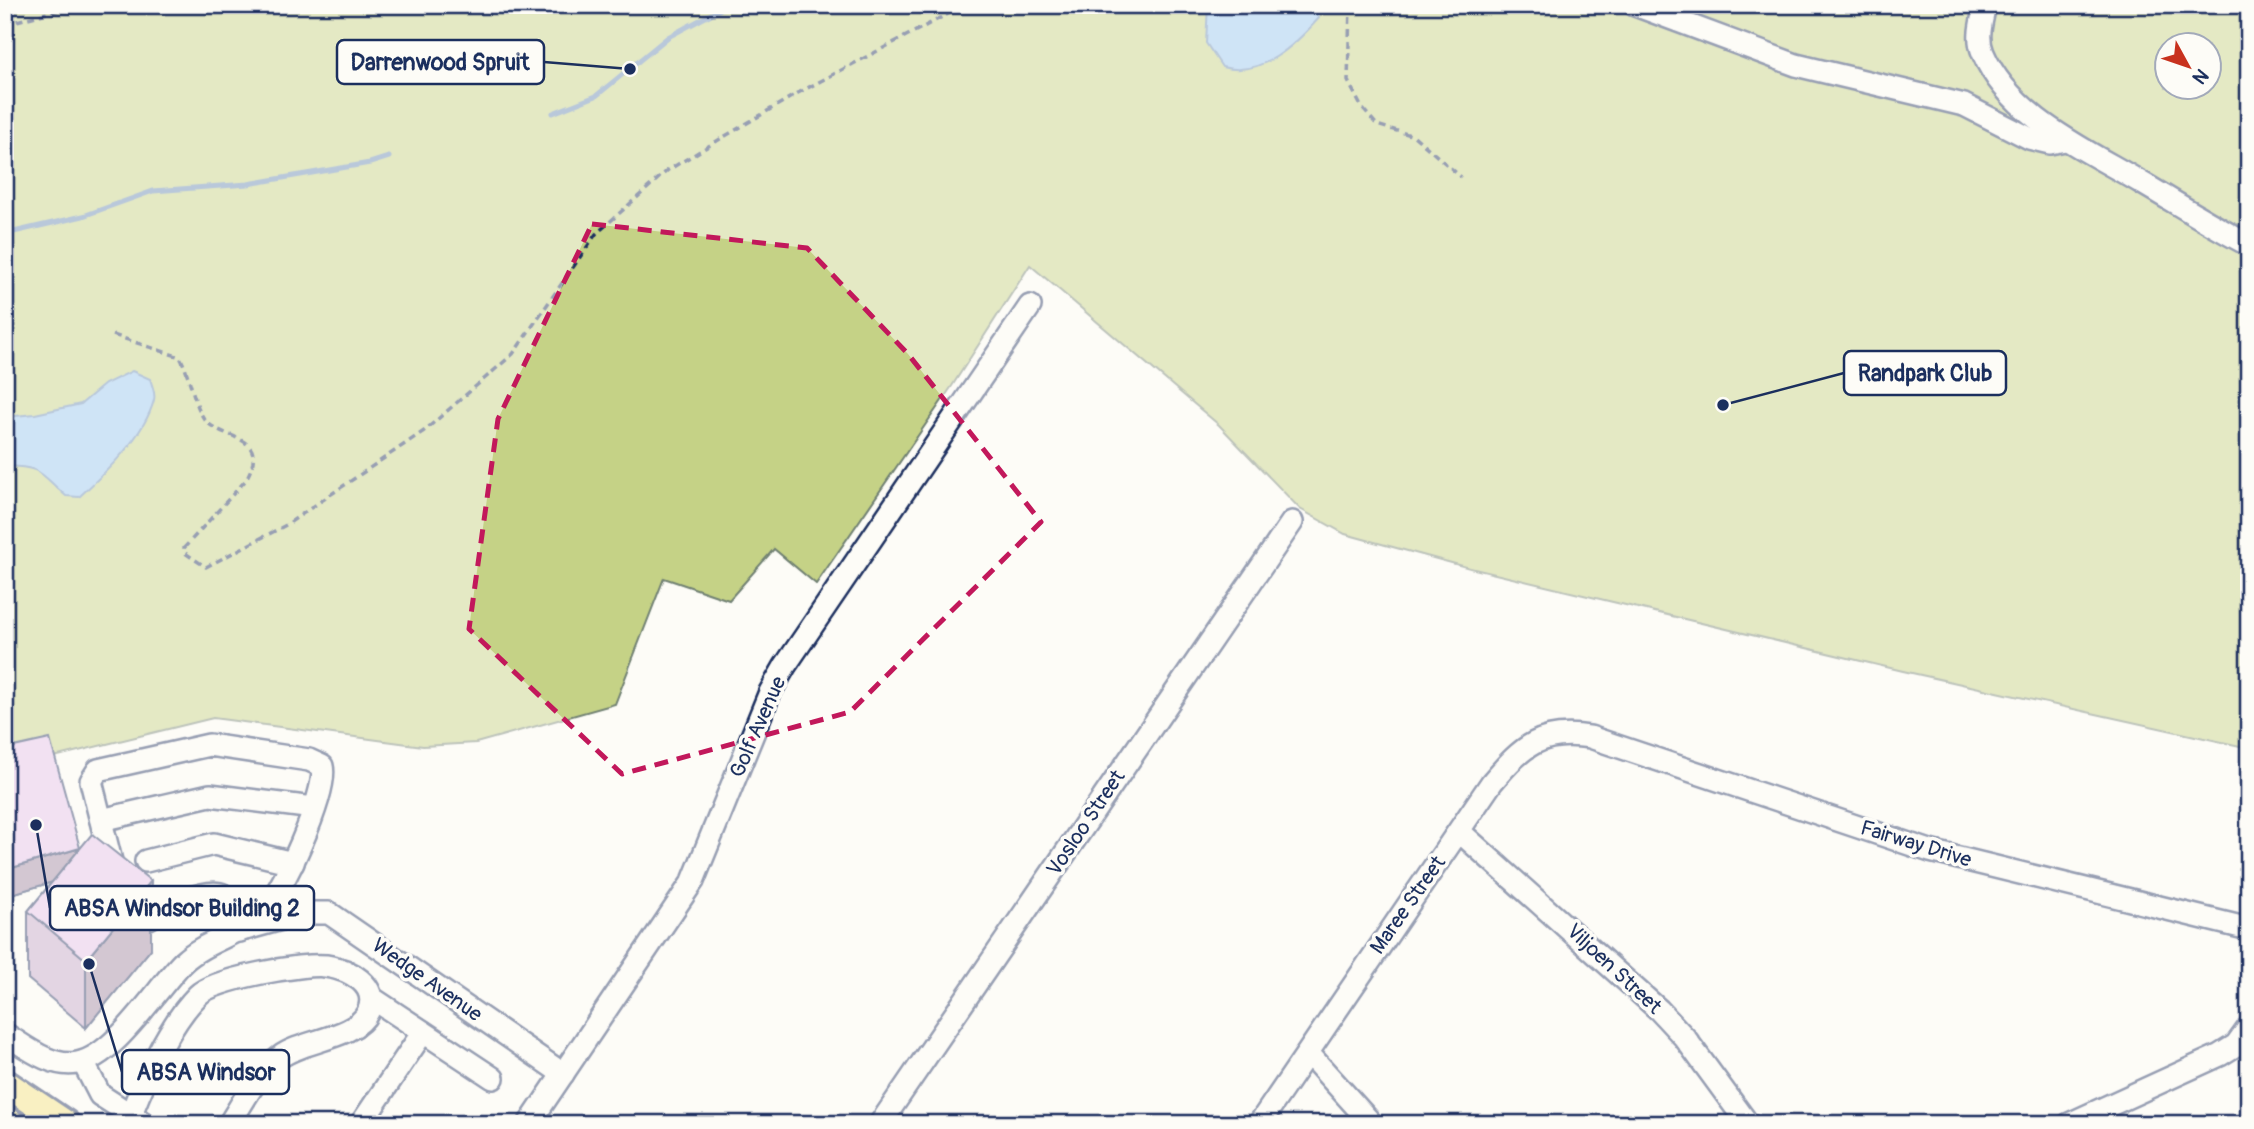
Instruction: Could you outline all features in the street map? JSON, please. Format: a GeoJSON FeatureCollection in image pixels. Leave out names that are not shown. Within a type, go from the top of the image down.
{"type":"FeatureCollection","features":[{"type":"Feature","properties":{"kind":"main road"},"geometry":{"type":"LineString","coordinates":[[5,1083],[66,1124]]}},
{"type":"Feature","properties":{"kind":"main road"},"geometry":{"type":"LineString","coordinates":[[5,1119],[12,1124]]}},
{"type":"Feature","properties":{"kind":"street"},"geometry":{"type":"LineString","coordinates":[[1635,5],[1796,65],[1954,102],[2029,138],[2050,144],[2065,140]]}},
{"type":"Feature","properties":{"kind":"street"},"geometry":{"type":"LineString","coordinates":[[1985,5],[1979,38],[1991,67],[2027,108],[2065,140],[2249,245]]}},
{"type":"Feature","properties":{"kind":"street","name":"Golf Avenue"},"geometry":{"type":"LineString","coordinates":[[529,1124],[693,881],[770,692],[785,666],[1030,306]]}},
{"type":"Feature","properties":{"kind":"street","name":"Vosloo Street"},"geometry":{"type":"LineString","coordinates":[[880,1124],[1292,522]]}},
{"type":"Feature","properties":{"kind":"street","name":"Maree Street"},"geometry":{"type":"LineString","coordinates":[[1259,1124],[1492,782],[1528,746],[1551,734],[1590,737]]}},
{"type":"Feature","properties":{"kind":"street","name":"Fairway Drive"},"geometry":{"type":"LineString","coordinates":[[1590,737],[1930,851],[2249,929]]}},
{"type":"Feature","properties":{"kind":"street"},"geometry":{"type":"LineString","coordinates":[[5,1034],[47,1059],[64,1063],[83,1062],[92,1058],[118,1037],[185,960],[263,914],[293,863],[314,808],[324,773],[318,763],[209,745],[98,770],[91,781],[119,891]]}},
{"type":"Feature","properties":{"kind":"street"},"geometry":{"type":"LineString","coordinates":[[101,820],[210,795],[314,808]]}},
{"type":"Feature","properties":{"kind":"street","name":"Viljoen Street"},"geometry":{"type":"LineString","coordinates":[[1460,832],[1659,1010],[1685,1038],[1748,1124]]}},
{"type":"Feature","properties":{"kind":"street"},"geometry":{"type":"LineString","coordinates":[[146,861],[214,844],[293,863]]}},
{"type":"Feature","properties":{"kind":"street"},"geometry":{"type":"LineString","coordinates":[[149,918],[169,906],[207,894],[220,894],[228,900],[240,930]]}},
{"type":"Feature","properties":{"kind":"street","name":"Wedge Avenue"},"geometry":{"type":"LineString","coordinates":[[240,930],[284,921],[303,913],[318,911],[336,917],[563,1074]]}},
{"type":"Feature","properties":{"kind":"street"},"geometry":{"type":"LineString","coordinates":[[83,1062],[100,1095],[138,1119],[143,1084],[199,993],[219,982],[324,965],[348,972],[368,987],[372,998],[492,1078]]}},
{"type":"Feature","properties":{"kind":"street"},"geometry":{"type":"LineString","coordinates":[[229,1124],[250,1087],[269,1065],[283,1054],[354,1026],[367,1014],[372,998]]}},
{"type":"Feature","properties":{"kind":"street"},"geometry":{"type":"LineString","coordinates":[[2069,1124],[2221,1055],[2236,1045],[2249,1027]]}},
{"type":"Feature","properties":{"kind":"street"},"geometry":{"type":"LineString","coordinates":[[361,1124],[423,1032]]}},
{"type":"Feature","properties":{"kind":"street"},"geometry":{"type":"LineString","coordinates":[[1308,1053],[1372,1124]]}},
{"type":"Feature","properties":{"kind":"path"},"geometry":{"type":"LineString","coordinates":[[5,24],[78,5]]}},
{"type":"Feature","properties":{"kind":"path"},"geometry":{"type":"LineString","coordinates":[[113,335],[180,357],[205,420],[242,440],[251,450],[253,469],[245,481],[184,548],[185,553],[206,567],[286,525],[424,431],[513,354],[596,233],[667,170],[798,93],[965,5]]}},
{"type":"Feature","properties":{"kind":"path"},"geometry":{"type":"LineString","coordinates":[[1350,5],[1348,81],[1362,108],[1377,125],[1414,136],[1461,177]]}},
{"type":"Feature","properties":{"kind":"highlighted area"},"geometry":{"type":"Polygon","coordinates":[[[592,224],[807,248],[908,354],[1041,522],[850,712],[622,774],[469,629],[498,419],[592,224]]]}},
{"type":"Feature","properties":{"kind":"green space"},"geometry":{"type":"Polygon","coordinates":[[[5,5],[2249,5],[2249,748],[1903,671],[1470,568],[1345,534],[1300,509],[1219,425],[1030,265],[952,386],[816,584],[774,549],[729,600],[664,578],[615,704],[476,743],[423,746],[213,718],[5,769],[5,5]]]}},
{"type":"Feature","properties":{"kind":"water"},"geometry":{"type":"Polygon","coordinates":[[[1208,5],[1316,5],[1319,18],[1299,39],[1276,57],[1250,68],[1236,69],[1222,67],[1206,43],[1208,5]]]}},
{"type":"Feature","properties":{"kind":"water"},"geometry":{"type":"Polygon","coordinates":[[[132,371],[150,379],[154,398],[149,414],[123,453],[79,497],[66,496],[34,470],[5,466],[5,417],[35,414],[81,404],[105,384],[132,371]]]}},
{"type":"Feature","properties":{"kind":"building"},"geometry":{"type":"Polygon","coordinates":[[[50,739],[80,848],[5,870],[5,749],[50,739]]]}},
{"type":"Feature","properties":{"kind":"building"},"geometry":{"type":"Polygon","coordinates":[[[92,834],[151,881],[86,960],[28,911],[92,834]]]}},
{"type":"Feature","properties":{"kind":"waterway"},"geometry":{"type":"LineString","coordinates":[[553,113],[596,96],[668,37],[728,5]]}},
{"type":"Feature","properties":{"kind":"waterway"},"geometry":{"type":"LineString","coordinates":[[5,234],[83,216],[153,191],[248,184],[370,163],[389,157]]}},
{"type":"Feature","properties":{"kind":"place","name":"Darrenwood Spruit"},"geometry":{"type":"Point","coordinates":[630,69]}},
{"type":"Feature","properties":{"kind":"place","name":"Randpark Club"},"geometry":{"type":"Point","coordinates":[1723,405]}},
{"type":"Feature","properties":{"kind":"place","name":"ABSA Windsor Building 2"},"geometry":{"type":"Point","coordinates":[36,825]}},
{"type":"Feature","properties":{"kind":"place","name":"ABSA Windsor"},"geometry":{"type":"Point","coordinates":[89,964]}}]}
